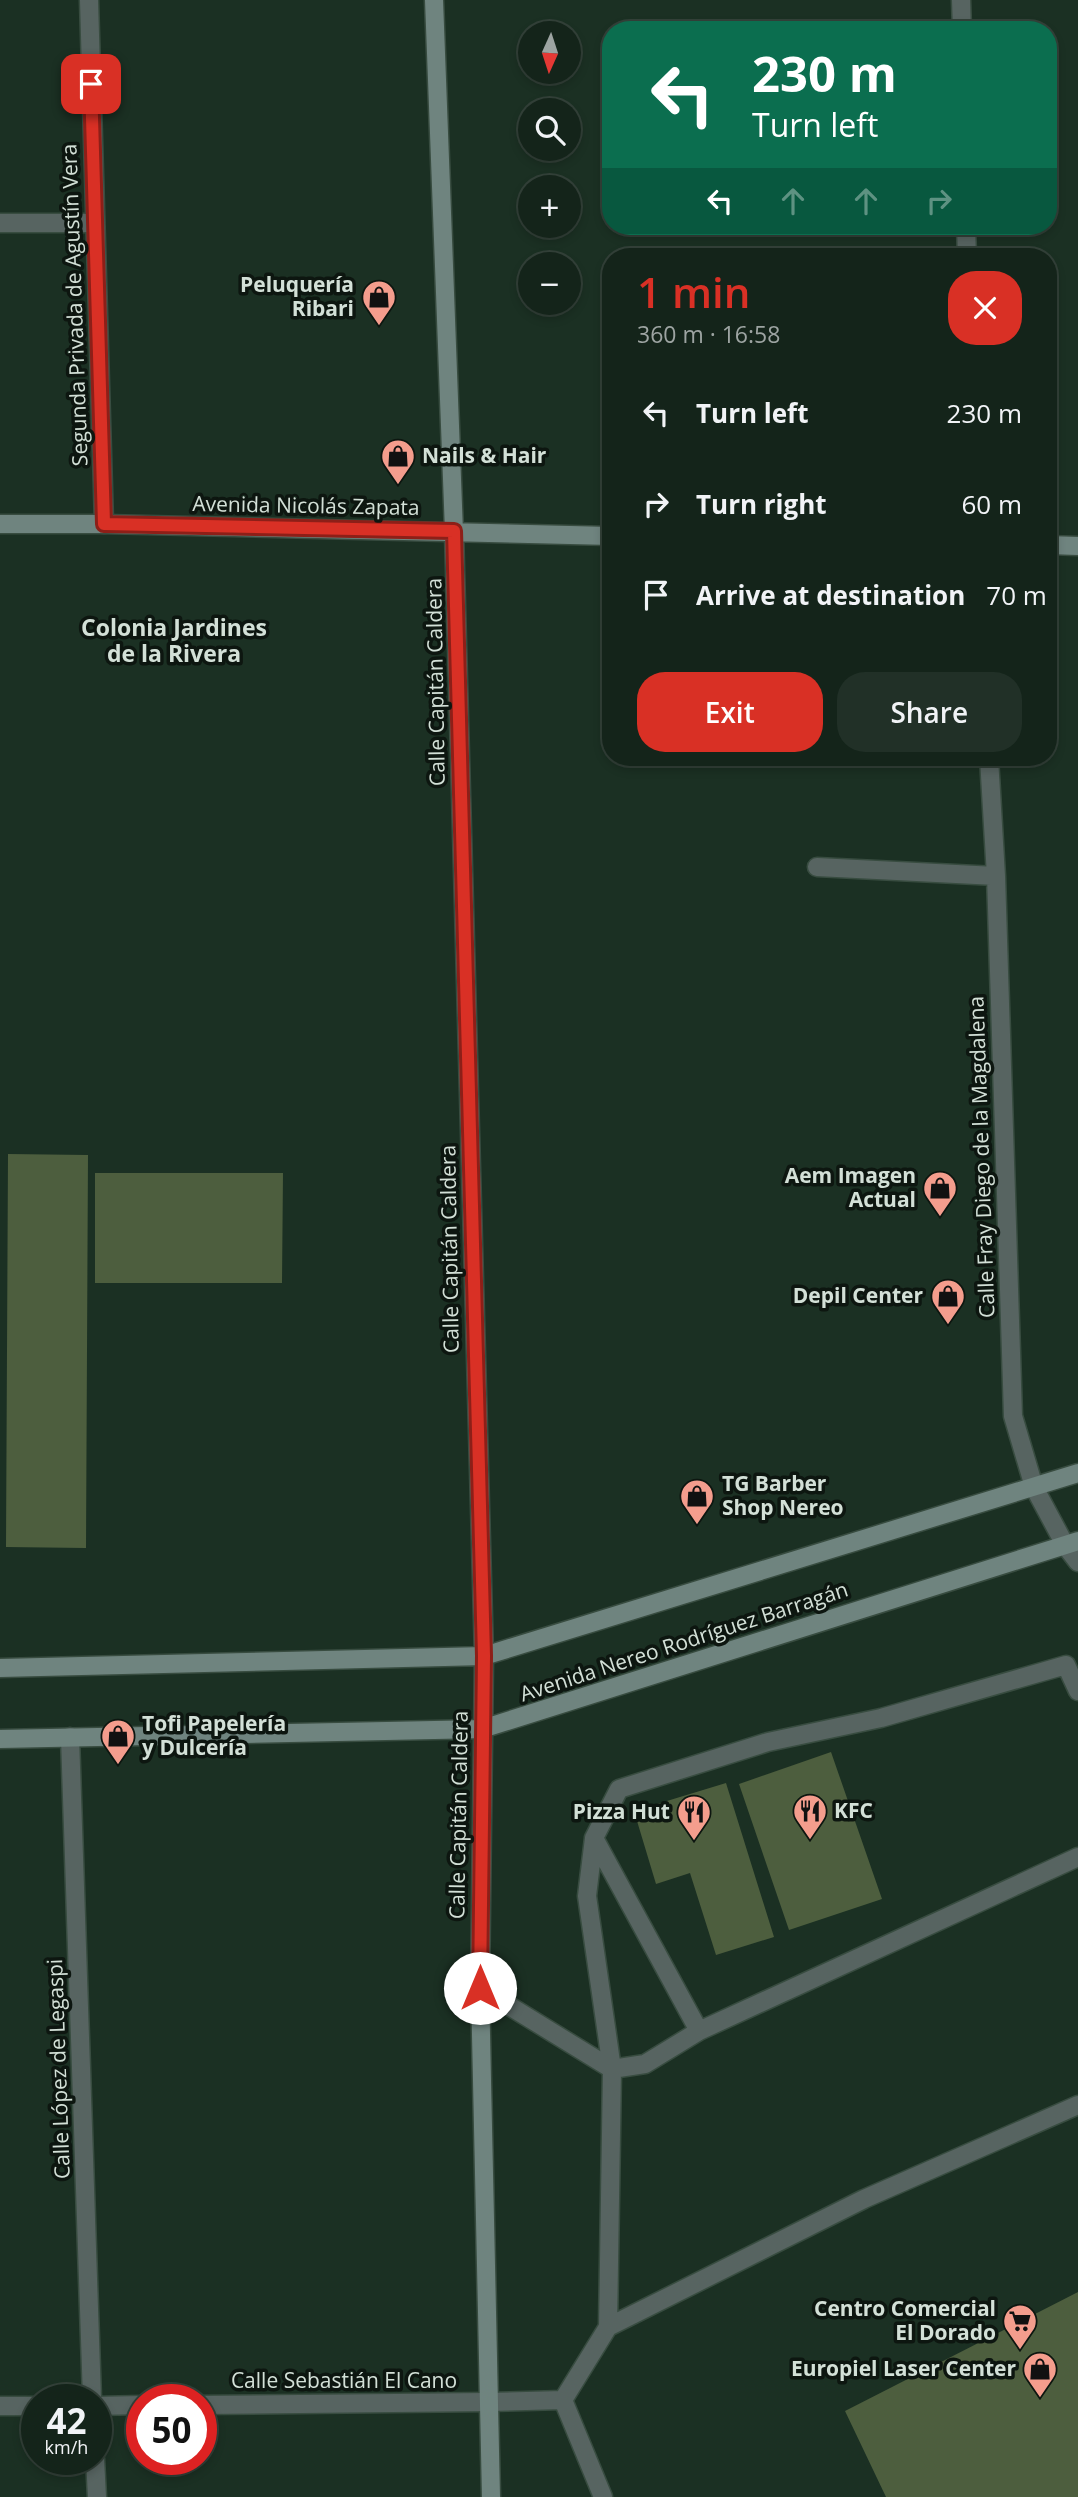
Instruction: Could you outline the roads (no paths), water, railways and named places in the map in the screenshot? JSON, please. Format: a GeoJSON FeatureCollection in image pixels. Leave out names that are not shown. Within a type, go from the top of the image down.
{"type":"FeatureCollection","features":[{"type":"Feature","properties":{"kind":"street","name":"Segunda Privada de Agustín Vera"},"geometry":{"type":"LineString","coordinates":[[89,0],[104,524]]}},
{"type":"Feature","properties":{"kind":"street","name":"Calle Capitán Caldera"},"geometry":{"type":"LineString","coordinates":[[434,0],[454,531],[484,1656],[480,1988],[491,2497]]}},
{"type":"Feature","properties":{"kind":"street"},"geometry":{"type":"LineString","coordinates":[[961,0],[962,21]]}},
{"type":"Feature","properties":{"kind":"street"},"geometry":{"type":"LineString","coordinates":[[0,223],[95,223]]}},
{"type":"Feature","properties":{"kind":"street","name":"Avenida Nicolás Zapata"},"geometry":{"type":"LineString","coordinates":[[0,524],[602,536]]}},
{"type":"Feature","properties":{"kind":"street"},"geometry":{"type":"LineString","coordinates":[[1057,545],[1078,546]]}},
{"type":"Feature","properties":{"kind":"street","name":"Calle Fray Diego de la Magdalena"},"geometry":{"type":"LineString","coordinates":[[989,766],[996,876],[1013,1416],[1034,1487],[1072,1543],[1078,1562]]}},
{"type":"Feature","properties":{"kind":"street"},"geometry":{"type":"LineString","coordinates":[[817,867],[996,876]]}},
{"type":"Feature","properties":{"kind":"street","name":"Avenida Nereo Rodríguez Barragán"},"geometry":{"type":"LineString","coordinates":[[0,1668],[484,1656],[1078,1473]]}},
{"type":"Feature","properties":{"kind":"street","name":"Avenida Nereo Rodríguez Barragán"},"geometry":{"type":"LineString","coordinates":[[0,1739],[482,1729],[1072,1543]]}},
{"type":"Feature","properties":{"kind":"street"},"geometry":{"type":"LineString","coordinates":[[603,2497],[563,2400],[608,2328],[612,2068],[587,1896],[594,1838],[619,1789],[768,1742],[881,1718],[1066,1665],[1078,1691]]}},
{"type":"Feature","properties":{"kind":"street","name":"Calle López de Legaspi"},"geometry":{"type":"LineString","coordinates":[[70,1737],[92,2384]]}},
{"type":"Feature","properties":{"kind":"street"},"geometry":{"type":"LineString","coordinates":[[594,1838],[699,2031]]}},
{"type":"Feature","properties":{"kind":"street"},"geometry":{"type":"LineString","coordinates":[[480,1988],[612,2068],[645,2064],[699,2031],[1078,1857]]}},
{"type":"Feature","properties":{"kind":"street"},"geometry":{"type":"LineString","coordinates":[[608,2328],[864,2199],[1078,2105]]}},
{"type":"Feature","properties":{"kind":"street","name":"Calle Sebastián El Cano"},"geometry":{"type":"LineString","coordinates":[[217,2405],[563,2400]]}},
{"type":"Feature","properties":{"kind":"street"},"geometry":{"type":"LineString","coordinates":[[0,2406],[21,2406]]}},
{"type":"Feature","properties":{"kind":"street"},"geometry":{"type":"LineString","coordinates":[[96,2475],[97,2497]]}},
{"type":"Feature","properties":{"kind":"place","name":"Peluquería Ribari"},"geometry":{"type":"Point","coordinates":[379,327]}},
{"type":"Feature","properties":{"kind":"place","name":"Nails & Hair"},"geometry":{"type":"Point","coordinates":[398,486]}},
{"type":"Feature","properties":{"kind":"place","name":"Aem Imagen Actual"},"geometry":{"type":"Point","coordinates":[940,1218]}},
{"type":"Feature","properties":{"kind":"place","name":"Depil Center"},"geometry":{"type":"Point","coordinates":[948,1326]}},
{"type":"Feature","properties":{"kind":"place","name":"TG Barber Shop Nereo"},"geometry":{"type":"Point","coordinates":[697,1526]}},
{"type":"Feature","properties":{"kind":"place","name":"Tofi Papelería y Dulcería"},"geometry":{"type":"Point","coordinates":[118,1766]}},
{"type":"Feature","properties":{"kind":"place","name":"KFC"},"geometry":{"type":"Point","coordinates":[810,1841]}},
{"type":"Feature","properties":{"kind":"place","name":"Pizza Hut"},"geometry":{"type":"Point","coordinates":[694,1842]}},
{"type":"Feature","properties":{"kind":"place","name":"Centro Comercial El Dorado"},"geometry":{"type":"Point","coordinates":[1020,2351]}},
{"type":"Feature","properties":{"kind":"place","name":"Europiel Laser Center"},"geometry":{"type":"Point","coordinates":[1040,2399]}},
{"type":"Feature","properties":{"kind":"district","name":"Colonia Jardines de la Rivera"},"geometry":{"type":"Point","coordinates":[174,641]}}]}
